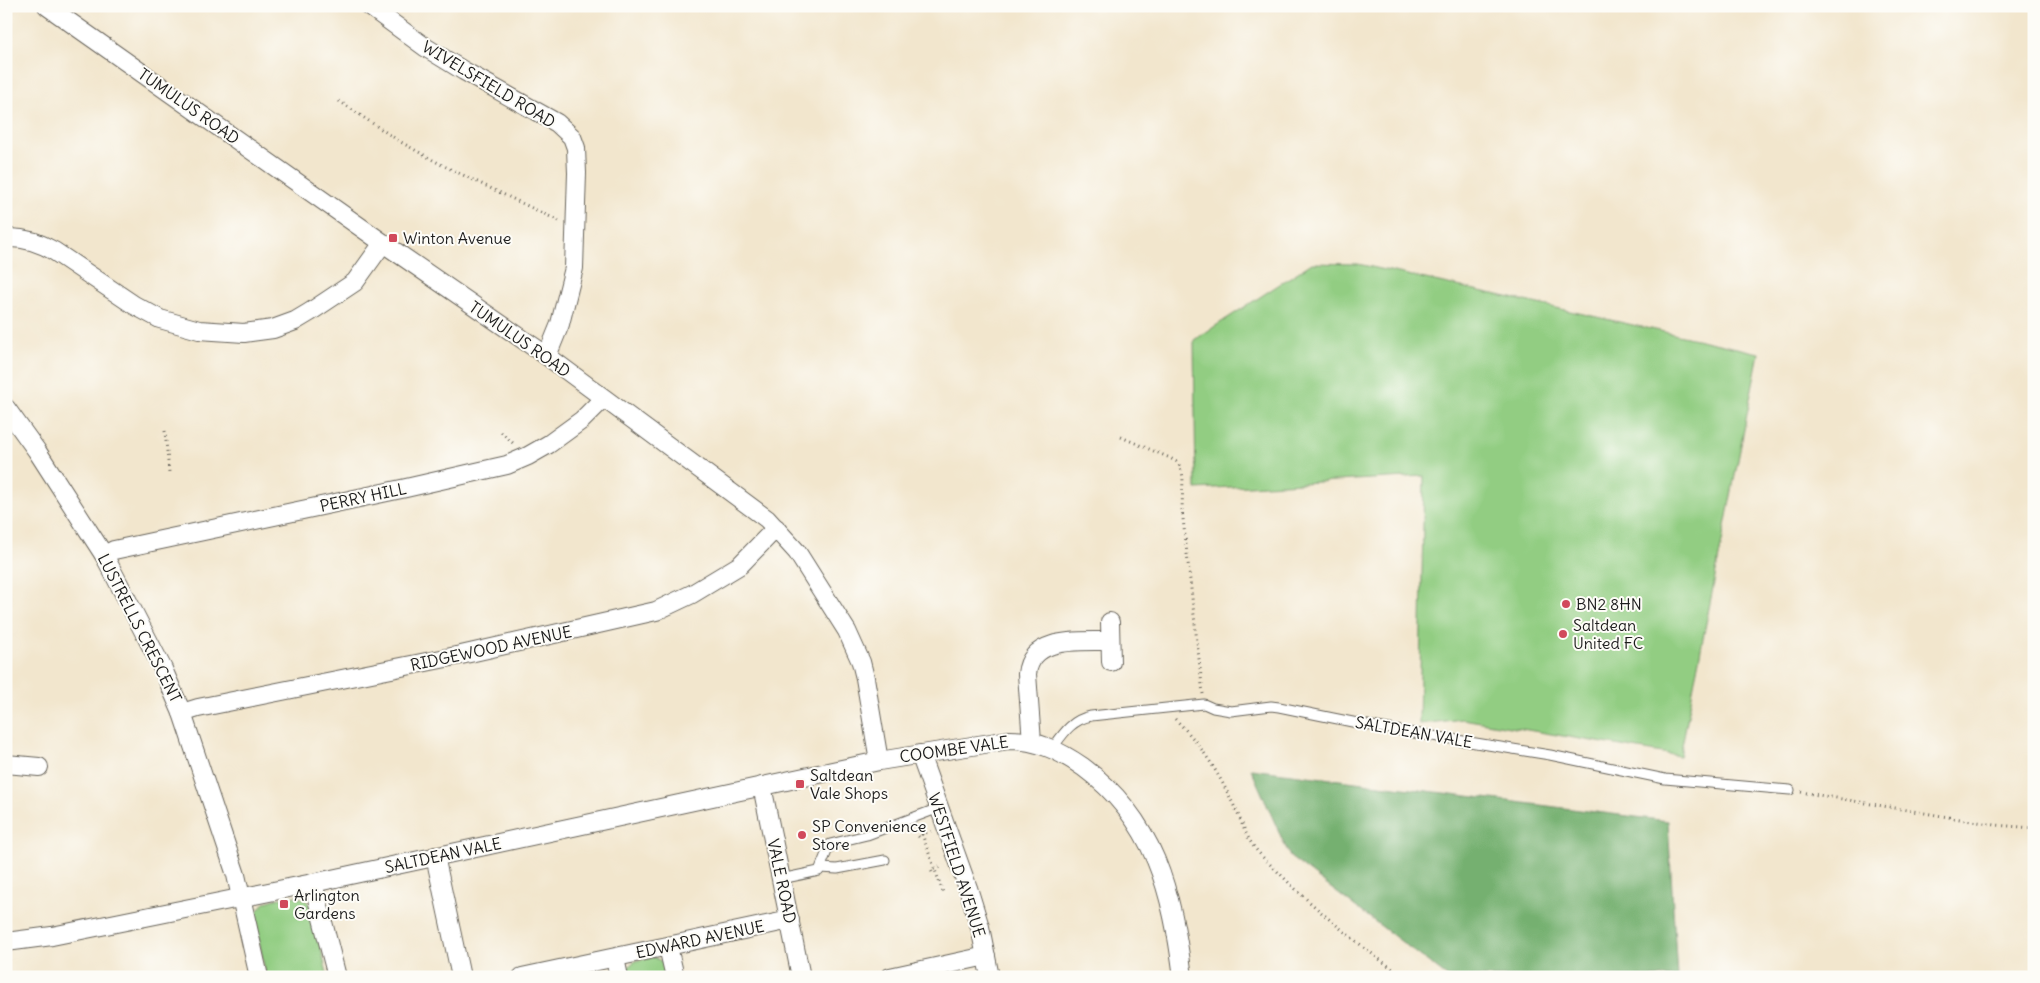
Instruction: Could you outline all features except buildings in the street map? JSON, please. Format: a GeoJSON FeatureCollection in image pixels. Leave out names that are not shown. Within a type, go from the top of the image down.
{"type":"FeatureCollection","features":[{"type":"Feature","properties":{"kind":"street","name":"TUMULUS ROAD"},"geometry":{"type":"LineString","coordinates":[[47,6],[547,356],[603,399],[727,488],[776,528],[815,578],[854,646],[865,678],[879,761]]}},
{"type":"Feature","properties":{"kind":"street","name":"WIVELSFIELD ROAD"},"geometry":{"type":"LineString","coordinates":[[369,6],[441,56],[557,124],[569,133],[574,143],[576,154],[572,275],[560,324],[547,356]]}},
{"type":"Feature","properties":{"kind":"street"},"geometry":{"type":"LineString","coordinates":[[6,238],[28,240],[48,247],[134,305],[160,319],[199,330],[244,333],[273,329],[295,321],[310,312],[355,282],[383,243]]}},
{"type":"Feature","properties":{"kind":"street","name":"PERRY HILL"},"geometry":{"type":"LineString","coordinates":[[104,555],[114,550],[507,465],[549,444],[582,420],[603,399]]}},
{"type":"Feature","properties":{"kind":"street","name":"LUSTRELLS CRESCENT"},"geometry":{"type":"LineString","coordinates":[[6,408],[37,451],[104,555],[158,658],[182,713],[236,876],[259,977]]}},
{"type":"Feature","properties":{"kind":"street","name":"RIDGEWOOD AVENUE"},"geometry":{"type":"LineString","coordinates":[[182,713],[198,708],[461,655],[656,611],[686,597],[740,564],[776,528]]}},
{"type":"Feature","properties":{"kind":"street"},"geometry":{"type":"LineString","coordinates":[[1110,622],[1111,662]]}},
{"type":"Feature","properties":{"kind":"street"},"geometry":{"type":"LineString","coordinates":[[1032,742],[1027,674],[1029,664],[1034,655],[1042,649],[1053,645],[1110,641]]}},
{"type":"Feature","properties":{"kind":"street","name":"COOMBE VALE"},"geometry":{"type":"LineString","coordinates":[[879,761],[1009,740],[1032,742],[1052,749],[1076,762],[1106,786],[1128,810],[1147,839],[1168,897],[1183,977]]}},
{"type":"Feature","properties":{"kind":"street","name":"WESTFIELD AVENUE"},"geometry":{"type":"LineString","coordinates":[[920,754],[968,888],[980,927],[990,977]]}},
{"type":"Feature","properties":{"kind":"street","name":"SALTDEAN VALE"},"geometry":{"type":"LineString","coordinates":[[6,942],[52,936],[314,883],[879,761]]}},
{"type":"Feature","properties":{"kind":"street"},"geometry":{"type":"LineString","coordinates":[[6,764],[39,767]]}},
{"type":"Feature","properties":{"kind":"street","name":"VALE ROAD"},"geometry":{"type":"LineString","coordinates":[[762,786],[801,977]]}},
{"type":"Feature","properties":{"kind":"street"},"geometry":{"type":"LineString","coordinates":[[435,856],[461,977]]}},
{"type":"Feature","properties":{"kind":"street"},"geometry":{"type":"LineString","coordinates":[[314,883],[336,977]]}},
{"type":"Feature","properties":{"kind":"street","name":"EDWARD AVENUE"},"geometry":{"type":"LineString","coordinates":[[522,977],[790,920]]}},
{"type":"Feature","properties":{"kind":"street"},"geometry":{"type":"LineString","coordinates":[[668,947],[675,977]]}},
{"type":"Feature","properties":{"kind":"street"},"geometry":{"type":"LineString","coordinates":[[890,977],[986,956]]}},
{"type":"Feature","properties":{"kind":"street"},"geometry":{"type":"LineString","coordinates":[[615,958],[619,977]]}},
{"type":"Feature","properties":{"kind":"lane","name":"SALTDEAN VALE"},"geometry":{"type":"LineString","coordinates":[[1052,749],[1066,730],[1083,718],[1108,713],[1204,704],[1213,708],[1231,711],[1270,706],[1377,727],[1550,755],[1665,779],[1790,790]]}},
{"type":"Feature","properties":{"kind":"lane"},"geometry":{"type":"LineString","coordinates":[[781,879],[819,871],[830,844],[867,835],[940,808]]}},
{"type":"Feature","properties":{"kind":"lane"},"geometry":{"type":"LineString","coordinates":[[821,868],[837,869],[885,860]]}},
{"type":"Feature","properties":{"kind":"path"},"geometry":{"type":"LineString","coordinates":[[339,101],[399,141],[442,165],[575,227]]}},
{"type":"Feature","properties":{"kind":"path"},"geometry":{"type":"LineString","coordinates":[[165,431],[169,472]]}},
{"type":"Feature","properties":{"kind":"path"},"geometry":{"type":"LineString","coordinates":[[1121,437],[1170,458],[1177,462],[1181,468],[1183,476],[1182,510],[1204,704]]}},
{"type":"Feature","properties":{"kind":"path"},"geometry":{"type":"LineString","coordinates":[[1166,709],[1191,734],[1212,761],[1247,836],[1255,848],[1306,899],[1404,977]]}},
{"type":"Feature","properties":{"kind":"path"},"geometry":{"type":"LineString","coordinates":[[1790,790],[1995,825],[2034,828]]}},
{"type":"Feature","properties":{"kind":"path"},"geometry":{"type":"LineString","coordinates":[[922,834],[944,895]]}},
{"type":"Feature","properties":{"kind":"green space","name":"BN2 8HN"},"geometry":{"type":"Polygon","coordinates":[[[1312,263],[1358,264],[1759,353],[1680,756],[1463,719],[1419,724],[1424,476],[1196,489],[1194,340],[1312,263]]]}},
{"type":"Feature","properties":{"kind":"green space"},"geometry":{"type":"Polygon","coordinates":[[[1251,769],[1668,821],[1677,977],[1448,977],[1290,857],[1251,769]]]}},
{"type":"Feature","properties":{"kind":"green space"},"geometry":{"type":"Polygon","coordinates":[[[295,896],[305,899],[310,905],[328,977],[266,977],[255,919],[257,912],[264,903],[295,896]]]}},
{"type":"Feature","properties":{"kind":"green space"},"geometry":{"type":"Polygon","coordinates":[[[654,957],[664,963],[669,977],[626,977],[629,967],[635,961],[654,957]]]}},
{"type":"Feature","properties":{"kind":"place","name":"Winton Avenue"},"geometry":{"type":"Point","coordinates":[393,238]}},
{"type":"Feature","properties":{"kind":"place","name":"BN2 8HN"},"geometry":{"type":"Point","coordinates":[1566,604]}},
{"type":"Feature","properties":{"kind":"place","name":"Saltdean United FC"},"geometry":{"type":"Point","coordinates":[1563,634]}},
{"type":"Feature","properties":{"kind":"place","name":"Saltdean Vale Shops"},"geometry":{"type":"Point","coordinates":[800,784]}},
{"type":"Feature","properties":{"kind":"place","name":"SP Convenience Store"},"geometry":{"type":"Point","coordinates":[802,835]}},
{"type":"Feature","properties":{"kind":"place","name":"Arlington Gardens"},"geometry":{"type":"Point","coordinates":[284,904]}}]}
